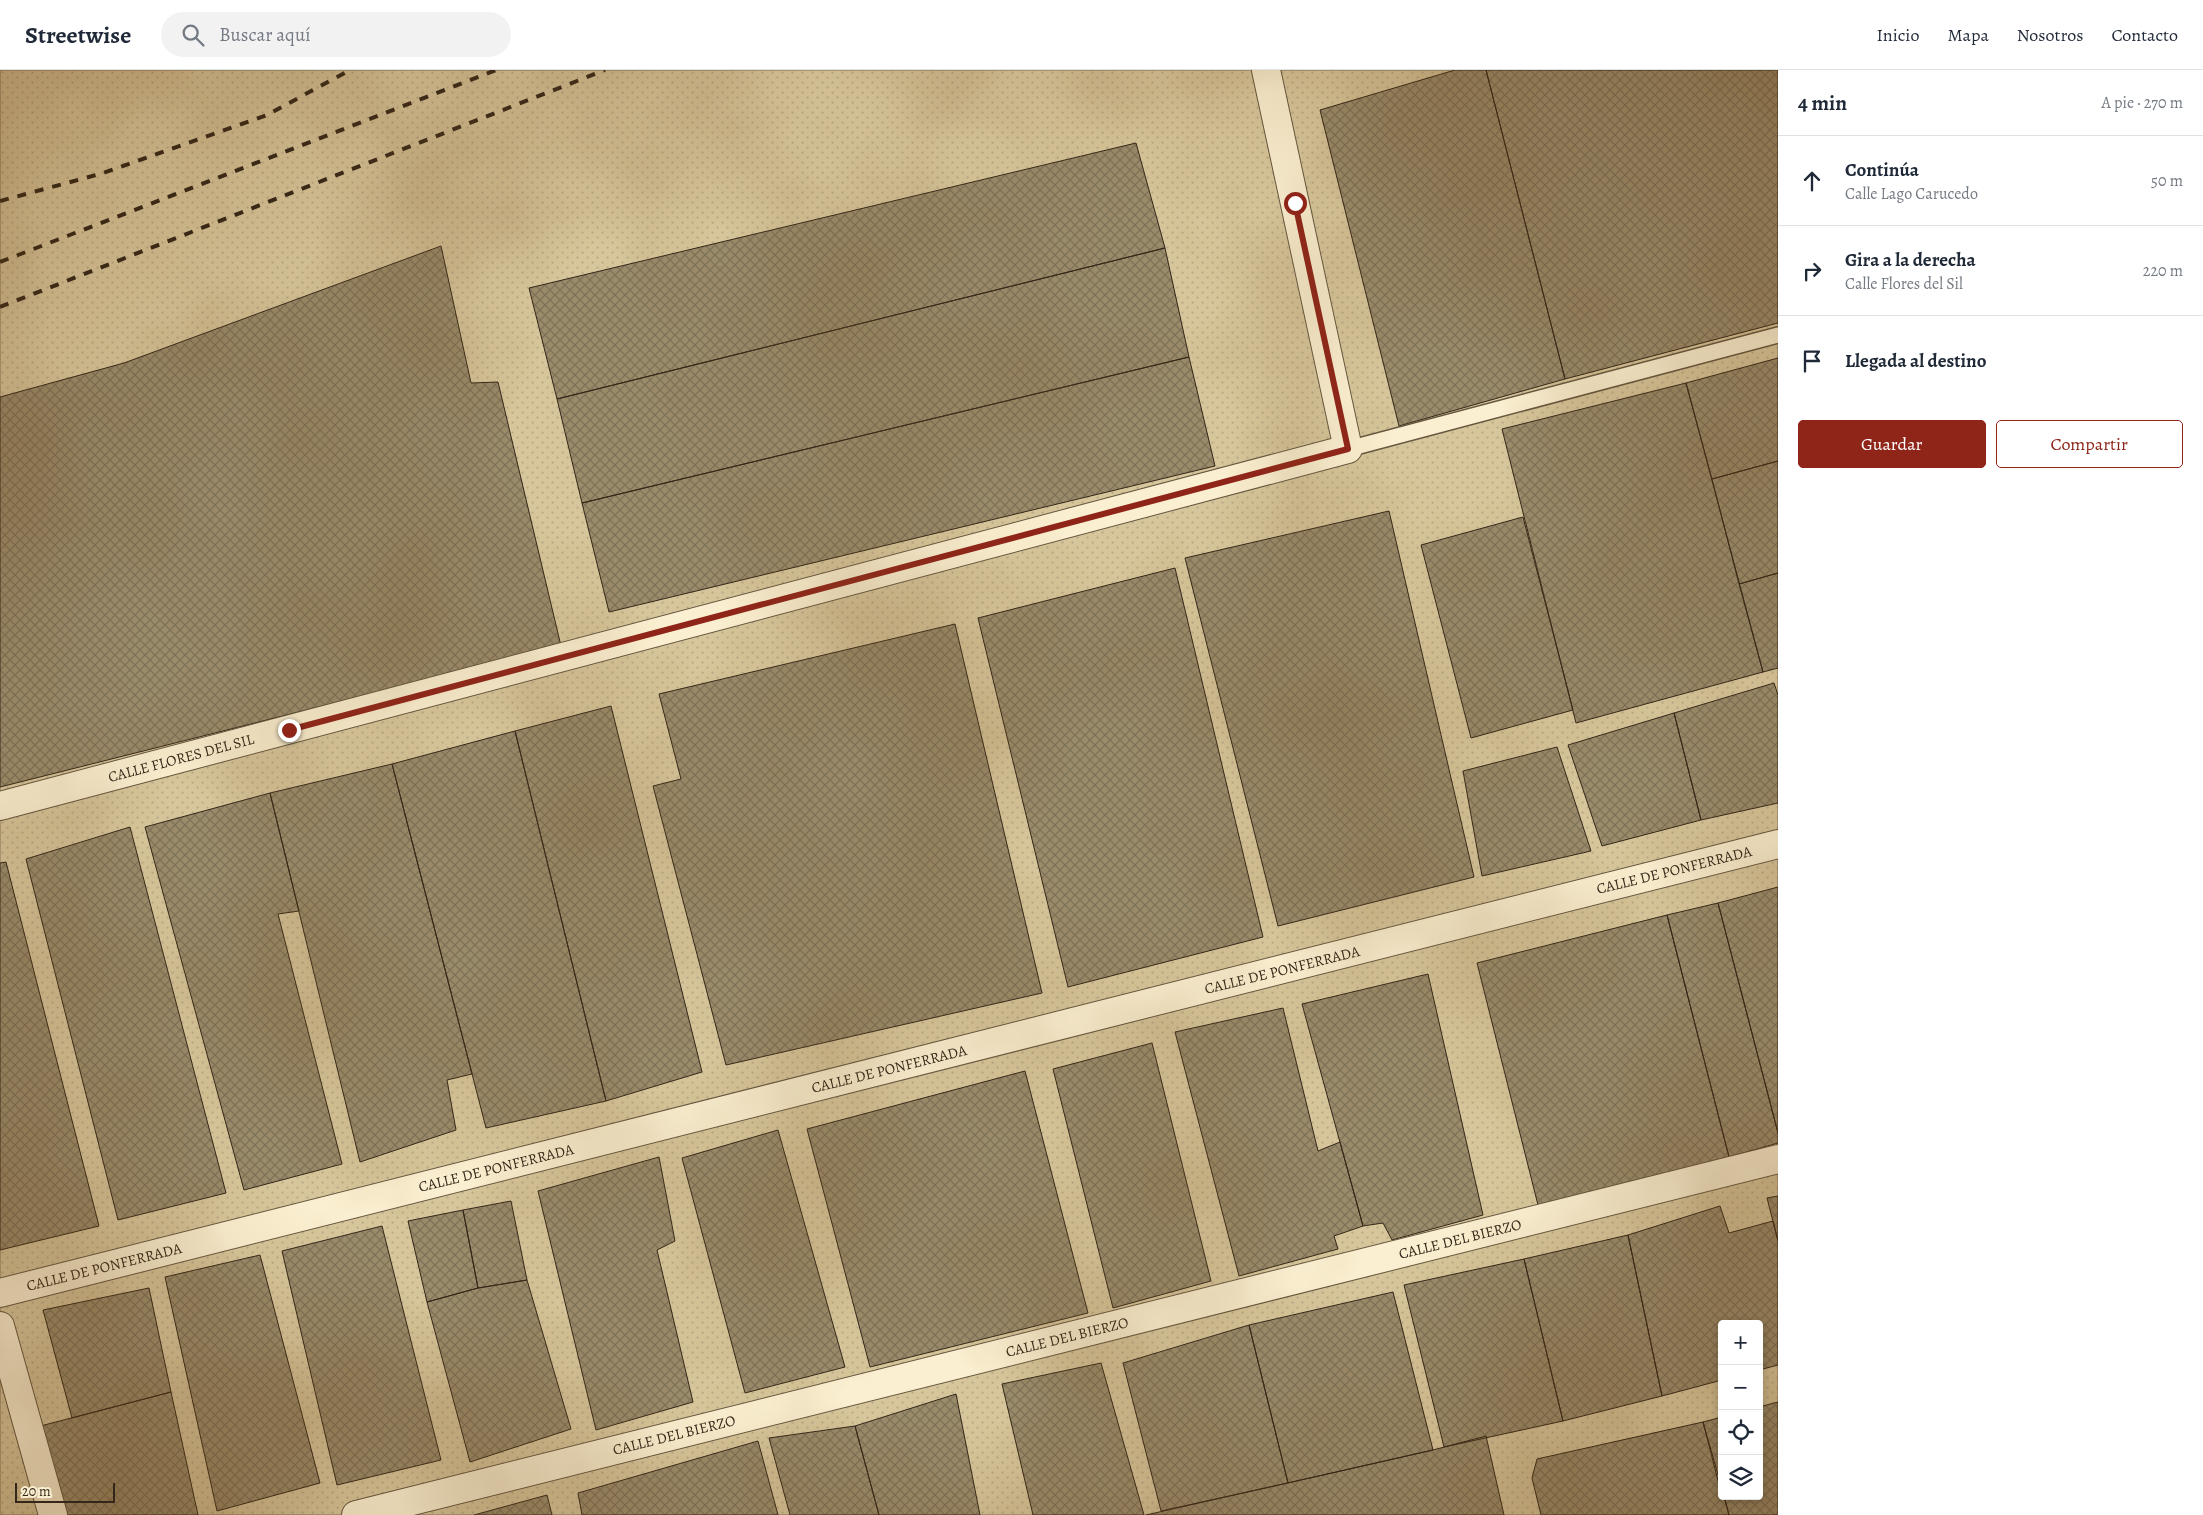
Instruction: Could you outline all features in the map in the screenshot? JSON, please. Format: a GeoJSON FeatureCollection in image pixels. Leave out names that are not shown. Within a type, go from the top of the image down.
{"type":"FeatureCollection","features":[{"type":"Feature","properties":{"kind":"street"},"geometry":{"type":"LineString","coordinates":[[1266,70],[1348,449]]}},
{"type":"Feature","properties":{"kind":"street","name":"CALLE FLORES DEL SIL"},"geometry":{"type":"LineString","coordinates":[[0,806],[1348,449]]}},
{"type":"Feature","properties":{"kind":"street","name":"CALLE DE PONFERRADA"},"geometry":{"type":"LineString","coordinates":[[0,1293],[1778,844]]}},
{"type":"Feature","properties":{"kind":"street","name":"CALLE DEL BIERZO"},"geometry":{"type":"LineString","coordinates":[[356,1515],[1778,1159]]}},
{"type":"Feature","properties":{"kind":"street"},"geometry":{"type":"LineString","coordinates":[[0,1326],[53,1515]]}},
{"type":"Feature","properties":{"kind":"lane"},"geometry":{"type":"LineString","coordinates":[[1348,449],[1778,335]]}},
{"type":"Feature","properties":{"kind":"shaded area"},"geometry":{"type":"Polygon","coordinates":[[[0,70],[1778,70],[1778,1515],[0,1515],[0,70]]]}},
{"type":"Feature","properties":{"kind":"building"},"geometry":{"type":"Polygon","coordinates":[[[1455,70],[1486,70],[1565,379],[1399,426],[1320,110],[1455,70]]]}},
{"type":"Feature","properties":{"kind":"building"},"geometry":{"type":"Polygon","coordinates":[[[1486,70],[1778,70],[1778,323],[1565,379],[1486,70]]]}},
{"type":"Feature","properties":{"kind":"building"},"geometry":{"type":"Polygon","coordinates":[[[1136,143],[1165,248],[557,399],[529,288],[1136,143]]]}},
{"type":"Feature","properties":{"kind":"building"},"geometry":{"type":"Polygon","coordinates":[[[441,246],[471,383],[498,382],[561,646],[0,787],[0,397],[124,363],[441,246]]]}},
{"type":"Feature","properties":{"kind":"building"},"geometry":{"type":"Polygon","coordinates":[[[1165,248],[1189,357],[582,503],[557,399],[1165,248]]]}},
{"type":"Feature","properties":{"kind":"building"},"geometry":{"type":"Polygon","coordinates":[[[1189,357],[1215,466],[609,612],[582,503],[1189,357]]]}},
{"type":"Feature","properties":{"kind":"building"},"geometry":{"type":"Polygon","coordinates":[[[1778,358],[1778,461],[1712,479],[1686,383],[1778,358]]]}},
{"type":"Feature","properties":{"kind":"building"},"geometry":{"type":"Polygon","coordinates":[[[1686,383],[1763,672],[1576,723],[1502,429],[1686,383]]]}},
{"type":"Feature","properties":{"kind":"building"},"geometry":{"type":"Polygon","coordinates":[[[1778,461],[1778,573],[1739,584],[1712,479],[1778,461]]]}},
{"type":"Feature","properties":{"kind":"building"},"geometry":{"type":"Polygon","coordinates":[[[1389,511],[1474,877],[1278,926],[1185,558],[1389,511]]]}},
{"type":"Feature","properties":{"kind":"building"},"geometry":{"type":"Polygon","coordinates":[[[1523,517],[1573,710],[1471,738],[1421,545],[1523,517]]]}},
{"type":"Feature","properties":{"kind":"building"},"geometry":{"type":"Polygon","coordinates":[[[1175,568],[1263,937],[1068,987],[978,618],[1175,568]]]}},
{"type":"Feature","properties":{"kind":"building"},"geometry":{"type":"Polygon","coordinates":[[[1778,573],[1778,668],[1763,672],[1739,584],[1778,573]]]}},
{"type":"Feature","properties":{"kind":"building"},"geometry":{"type":"Polygon","coordinates":[[[955,624],[1042,993],[726,1065],[653,786],[681,779],[659,694],[955,624]]]}},
{"type":"Feature","properties":{"kind":"building"},"geometry":{"type":"Polygon","coordinates":[[[1774,683],[1778,695],[1778,803],[1701,820],[1674,713],[1774,683]]]}},
{"type":"Feature","properties":{"kind":"building"},"geometry":{"type":"Polygon","coordinates":[[[611,706],[702,1072],[606,1101],[515,731],[611,706]]]}},
{"type":"Feature","properties":{"kind":"building"},"geometry":{"type":"Polygon","coordinates":[[[1674,713],[1701,820],[1602,846],[1568,745],[1674,713]]]}},
{"type":"Feature","properties":{"kind":"building"},"geometry":{"type":"Polygon","coordinates":[[[515,731],[606,1101],[486,1128],[392,764],[515,731]]]}},
{"type":"Feature","properties":{"kind":"building"},"geometry":{"type":"Polygon","coordinates":[[[1557,747],[1591,851],[1482,876],[1463,771],[1557,747]]]}},
{"type":"Feature","properties":{"kind":"building"},"geometry":{"type":"Polygon","coordinates":[[[392,764],[472,1074],[447,1080],[456,1130],[360,1162],[270,793],[392,764]]]}},
{"type":"Feature","properties":{"kind":"building"},"geometry":{"type":"Polygon","coordinates":[[[270,793],[299,911],[278,914],[342,1164],[244,1190],[145,827],[270,793]]]}},
{"type":"Feature","properties":{"kind":"building"},"geometry":{"type":"Polygon","coordinates":[[[130,827],[226,1193],[118,1220],[26,859],[130,827]]]}},
{"type":"Feature","properties":{"kind":"building"},"geometry":{"type":"Polygon","coordinates":[[[6,862],[99,1226],[0,1250],[0,863],[6,862]]]}},
{"type":"Feature","properties":{"kind":"building"},"geometry":{"type":"Polygon","coordinates":[[[1778,887],[1778,1133],[1718,903],[1778,887]]]}},
{"type":"Feature","properties":{"kind":"building"},"geometry":{"type":"Polygon","coordinates":[[[1718,903],[1778,1133],[1778,1143],[1729,1157],[1667,915],[1718,903]]]}},
{"type":"Feature","properties":{"kind":"building"},"geometry":{"type":"Polygon","coordinates":[[[1667,915],[1729,1157],[1538,1205],[1477,963],[1667,915]]]}},
{"type":"Feature","properties":{"kind":"building"},"geometry":{"type":"Polygon","coordinates":[[[1428,974],[1483,1215],[1392,1240],[1383,1223],[1363,1226],[1302,1004],[1428,974]]]}},
{"type":"Feature","properties":{"kind":"building"},"geometry":{"type":"Polygon","coordinates":[[[1283,1008],[1318,1151],[1340,1142],[1363,1226],[1334,1236],[1338,1249],[1239,1276],[1175,1032],[1283,1008]]]}},
{"type":"Feature","properties":{"kind":"building"},"geometry":{"type":"Polygon","coordinates":[[[1152,1043],[1211,1281],[1113,1308],[1053,1069],[1152,1043]]]}},
{"type":"Feature","properties":{"kind":"building"},"geometry":{"type":"Polygon","coordinates":[[[1025,1071],[1088,1313],[870,1367],[807,1129],[1025,1071]]]}},
{"type":"Feature","properties":{"kind":"building"},"geometry":{"type":"Polygon","coordinates":[[[778,1130],[845,1367],[745,1393],[682,1158],[778,1130]]]}},
{"type":"Feature","properties":{"kind":"building"},"geometry":{"type":"Polygon","coordinates":[[[659,1157],[675,1241],[657,1250],[693,1402],[596,1430],[538,1191],[659,1157]]]}},
{"type":"Feature","properties":{"kind":"building"},"geometry":{"type":"Polygon","coordinates":[[[1778,1196],[1778,1241],[1767,1198],[1778,1196]]]}},
{"type":"Feature","properties":{"kind":"building"},"geometry":{"type":"Polygon","coordinates":[[[511,1201],[527,1280],[478,1288],[463,1210],[511,1201]]]}},
{"type":"Feature","properties":{"kind":"building"},"geometry":{"type":"Polygon","coordinates":[[[1720,1206],[1729,1233],[1773,1221],[1778,1241],[1778,1365],[1763,1369],[1763,1320],[1718,1320],[1718,1381],[1662,1396],[1628,1235],[1720,1206]]]}},
{"type":"Feature","properties":{"kind":"building"},"geometry":{"type":"Polygon","coordinates":[[[463,1210],[478,1288],[427,1302],[408,1221],[463,1210]]]}},
{"type":"Feature","properties":{"kind":"building"},"geometry":{"type":"Polygon","coordinates":[[[382,1226],[441,1460],[337,1485],[282,1251],[382,1226]]]}},
{"type":"Feature","properties":{"kind":"building"},"geometry":{"type":"Polygon","coordinates":[[[1628,1235],[1662,1396],[1563,1421],[1524,1259],[1628,1235]]]}},
{"type":"Feature","properties":{"kind":"building"},"geometry":{"type":"Polygon","coordinates":[[[260,1255],[320,1483],[217,1511],[165,1277],[260,1255]]]}},
{"type":"Feature","properties":{"kind":"building"},"geometry":{"type":"Polygon","coordinates":[[[1524,1259],[1563,1421],[1444,1447],[1404,1285],[1524,1259]]]}},
{"type":"Feature","properties":{"kind":"building"},"geometry":{"type":"Polygon","coordinates":[[[527,1280],[571,1429],[470,1462],[427,1302],[478,1288],[527,1280]]]}},
{"type":"Feature","properties":{"kind":"building"},"geometry":{"type":"Polygon","coordinates":[[[149,1288],[171,1392],[72,1418],[43,1310],[149,1288]]]}},
{"type":"Feature","properties":{"kind":"building"},"geometry":{"type":"Polygon","coordinates":[[[1393,1292],[1433,1450],[1288,1483],[1249,1325],[1393,1292]]]}},
{"type":"Feature","properties":{"kind":"building"},"geometry":{"type":"Polygon","coordinates":[[[1249,1325],[1288,1483],[1161,1511],[1123,1363],[1249,1325]]]}},
{"type":"Feature","properties":{"kind":"building"},"geometry":{"type":"Polygon","coordinates":[[[1101,1363],[1144,1515],[1033,1515],[1002,1384],[1101,1363]]]}},
{"type":"Feature","properties":{"kind":"building"},"geometry":{"type":"Polygon","coordinates":[[[171,1392],[198,1515],[53,1515],[29,1429],[171,1392]]]}},
{"type":"Feature","properties":{"kind":"building"},"geometry":{"type":"Polygon","coordinates":[[[956,1394],[980,1515],[879,1515],[855,1426],[956,1394]]]}},
{"type":"Feature","properties":{"kind":"building"},"geometry":{"type":"Polygon","coordinates":[[[1778,1402],[1778,1515],[1729,1515],[1725,1500],[1763,1500],[1763,1406],[1778,1402]]]}},
{"type":"Feature","properties":{"kind":"building"},"geometry":{"type":"Polygon","coordinates":[[[1718,1418],[1718,1475],[1703,1422],[1718,1418]]]}},
{"type":"Feature","properties":{"kind":"building"},"geometry":{"type":"Polygon","coordinates":[[[1703,1422],[1718,1480],[1718,1500],[1725,1500],[1729,1515],[1541,1515],[1532,1478],[1537,1459],[1703,1422]]]}},
{"type":"Feature","properties":{"kind":"building"},"geometry":{"type":"Polygon","coordinates":[[[855,1426],[879,1515],[790,1515],[769,1438],[855,1426]]]}},
{"type":"Feature","properties":{"kind":"building"},"geometry":{"type":"Polygon","coordinates":[[[1486,1436],[1504,1515],[1146,1515],[1433,1450],[1486,1436]]]}},
{"type":"Feature","properties":{"kind":"building"},"geometry":{"type":"Polygon","coordinates":[[[758,1441],[778,1515],[582,1515],[578,1493],[758,1441]]]}},
{"type":"Feature","properties":{"kind":"building"},"geometry":{"type":"Polygon","coordinates":[[[547,1495],[552,1515],[474,1515],[547,1495]]]}},
{"type":"Feature","properties":{"kind":"railway"},"geometry":{"type":"LineString","coordinates":[[0,201],[100,174],[267,115],[350,70]]}},
{"type":"Feature","properties":{"kind":"railway"},"geometry":{"type":"LineString","coordinates":[[0,262],[496,70]]}},
{"type":"Feature","properties":{"kind":"railway"},"geometry":{"type":"LineString","coordinates":[[0,307],[605,70]]}},
{"type":"Feature","properties":{"kind":"route"},"geometry":{"type":"LineString","coordinates":[[289,730],[1348,449],[1295,203]]}}]}
